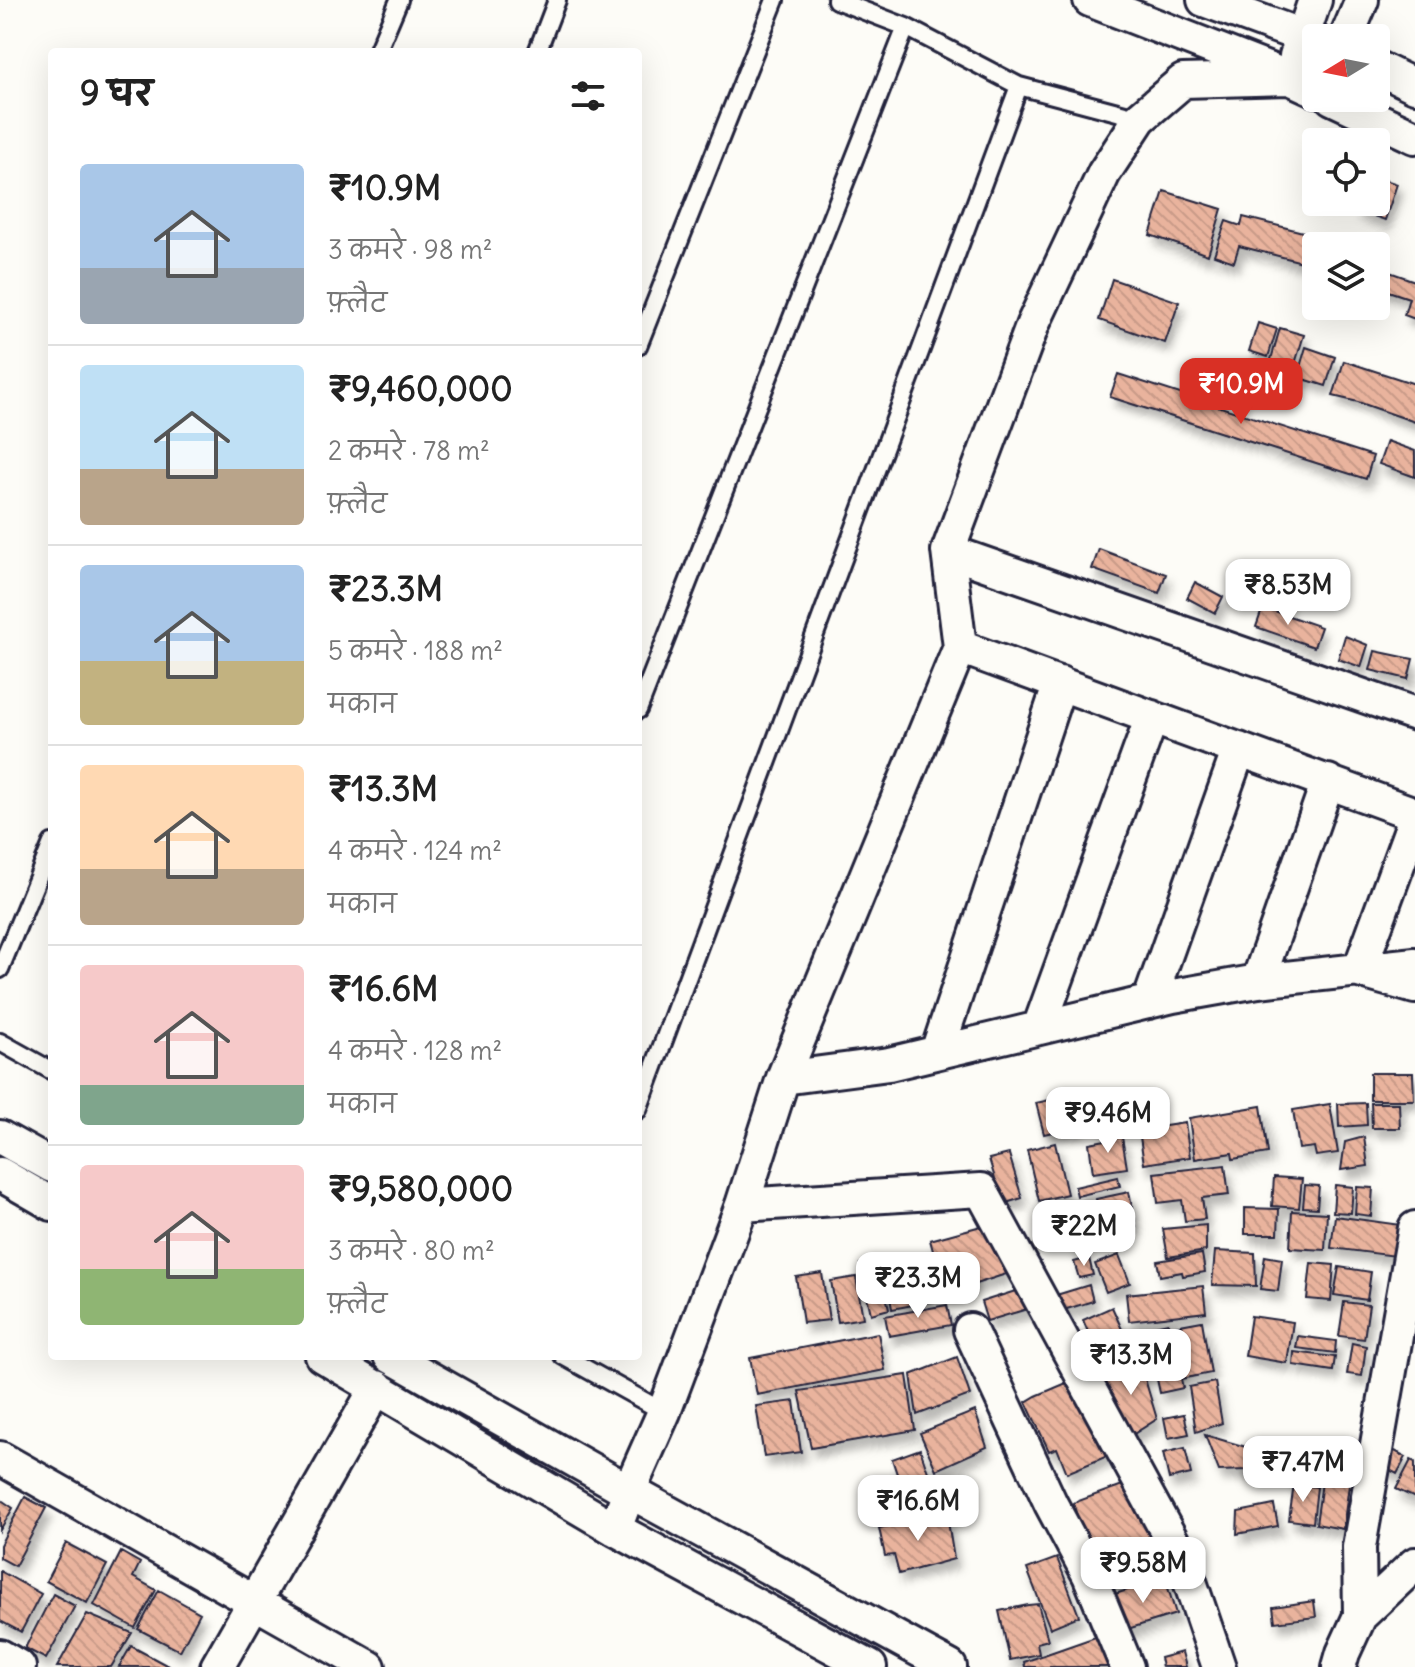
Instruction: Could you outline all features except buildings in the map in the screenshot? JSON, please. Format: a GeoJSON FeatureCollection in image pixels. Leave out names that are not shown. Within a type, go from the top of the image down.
{"type":"FeatureCollection","features":[{"type":"Feature","properties":{"kind":"street"},"geometry":{"type":"LineString","coordinates":[[1090,0],[1302,75]]}},
{"type":"Feature","properties":{"kind":"street"},"geometry":{"type":"LineString","coordinates":[[1204,0],[1302,35]]}},
{"type":"Feature","properties":{"kind":"street"},"geometry":{"type":"LineString","coordinates":[[1311,24],[1315,0]]}},
{"type":"Feature","properties":{"kind":"street"},"geometry":{"type":"LineString","coordinates":[[1352,24],[1362,0]]}},
{"type":"Feature","properties":{"kind":"street"},"geometry":{"type":"LineString","coordinates":[[1390,74],[1415,86]]}},
{"type":"Feature","properties":{"kind":"street"},"geometry":{"type":"LineString","coordinates":[[615,1529],[664,1412],[742,1205],[783,1078],[960,647],[948,551],[1033,324],[1104,173],[1140,118],[1183,81],[1302,77]]}},
{"type":"Feature","properties":{"kind":"street"},"geometry":{"type":"LineString","coordinates":[[1362,112],[1415,137]]}},
{"type":"Feature","properties":{"kind":"street"},"geometry":{"type":"LineString","coordinates":[[948,551],[1415,714]]}},
{"type":"Feature","properties":{"kind":"street"},"geometry":{"type":"LineString","coordinates":[[960,647],[1328,781],[1415,816],[1359,971]]}},
{"type":"Feature","properties":{"kind":"street"},"geometry":{"type":"LineString","coordinates":[[937,1052],[1060,683]]}},
{"type":"Feature","properties":{"kind":"street"},"geometry":{"type":"LineString","coordinates":[[1039,1028],[1152,717]]}},
{"type":"Feature","properties":{"kind":"street"},"geometry":{"type":"LineString","coordinates":[[1149,1002],[1239,749]]}},
{"type":"Feature","properties":{"kind":"street"},"geometry":{"type":"LineString","coordinates":[[1258,981],[1328,781]]}},
{"type":"Feature","properties":{"kind":"street"},"geometry":{"type":"LineString","coordinates":[[783,1078],[889,1064],[1149,1002],[1258,981],[1415,964]]}},
{"type":"Feature","properties":{"kind":"street"},"geometry":{"type":"LineString","coordinates":[[1359,971],[1415,987]]}},
{"type":"Feature","properties":{"kind":"street"},"geometry":{"type":"LineString","coordinates":[[0,1137],[48,1164]]}},
{"type":"Feature","properties":{"kind":"street"},"geometry":{"type":"LineString","coordinates":[[0,1174],[48,1202]]}},
{"type":"Feature","properties":{"kind":"street"},"geometry":{"type":"LineString","coordinates":[[742,1205],[981,1190],[1183,1561],[1219,1667]]}},
{"type":"Feature","properties":{"kind":"street"},"geometry":{"type":"LineString","coordinates":[[1339,1667],[1360,1616],[1359,1547],[1415,1228]]}},
{"type":"Feature","properties":{"kind":"street"},"geometry":{"type":"LineString","coordinates":[[970,1330],[1051,1504],[1089,1575],[1127,1667]]}},
{"type":"Feature","properties":{"kind":"street"},"geometry":{"type":"LineString","coordinates":[[329,1360],[615,1529],[870,1667]]}},
{"type":"Feature","properties":{"kind":"street"},"geometry":{"type":"LineString","coordinates":[[397,1360],[950,1667]]}},
{"type":"Feature","properties":{"kind":"street"},"geometry":{"type":"LineString","coordinates":[[217,1667],[377,1387]]}},
{"type":"Feature","properties":{"kind":"street"},"geometry":{"type":"LineString","coordinates":[[0,1458],[369,1667]]}},
{"type":"Feature","properties":{"kind":"street"},"geometry":{"type":"LineString","coordinates":[[1360,1616],[1415,1564]]}},
{"type":"Feature","properties":{"kind":"street"},"geometry":{"type":"LineString","coordinates":[[0,1656],[19,1667]]}},
{"type":"Feature","properties":{"kind":"lane"},"geometry":{"type":"LineString","coordinates":[[379,48],[399,0]]}},
{"type":"Feature","properties":{"kind":"lane"},"geometry":{"type":"LineString","coordinates":[[539,48],[557,0]]}},
{"type":"Feature","properties":{"kind":"lane"},"geometry":{"type":"LineString","coordinates":[[642,336],[775,0]]}},
{"type":"Feature","properties":{"kind":"lane"},"geometry":{"type":"LineString","coordinates":[[836,0],[906,27],[1019,86],[1140,118]]}},
{"type":"Feature","properties":{"kind":"lane"},"geometry":{"type":"LineString","coordinates":[[642,700],[906,27]]}},
{"type":"Feature","properties":{"kind":"lane"},"geometry":{"type":"LineString","coordinates":[[642,1099],[1019,86]]}},
{"type":"Feature","properties":{"kind":"lane"},"geometry":{"type":"LineString","coordinates":[[0,969],[48,853]]}},
{"type":"Feature","properties":{"kind":"lane"},"geometry":{"type":"LineString","coordinates":[[0,1042],[48,1069]]}},
{"type":"Feature","properties":{"kind":"lane"},"geometry":{"type":"LineString","coordinates":[[570,1360],[664,1412]]}}]}
